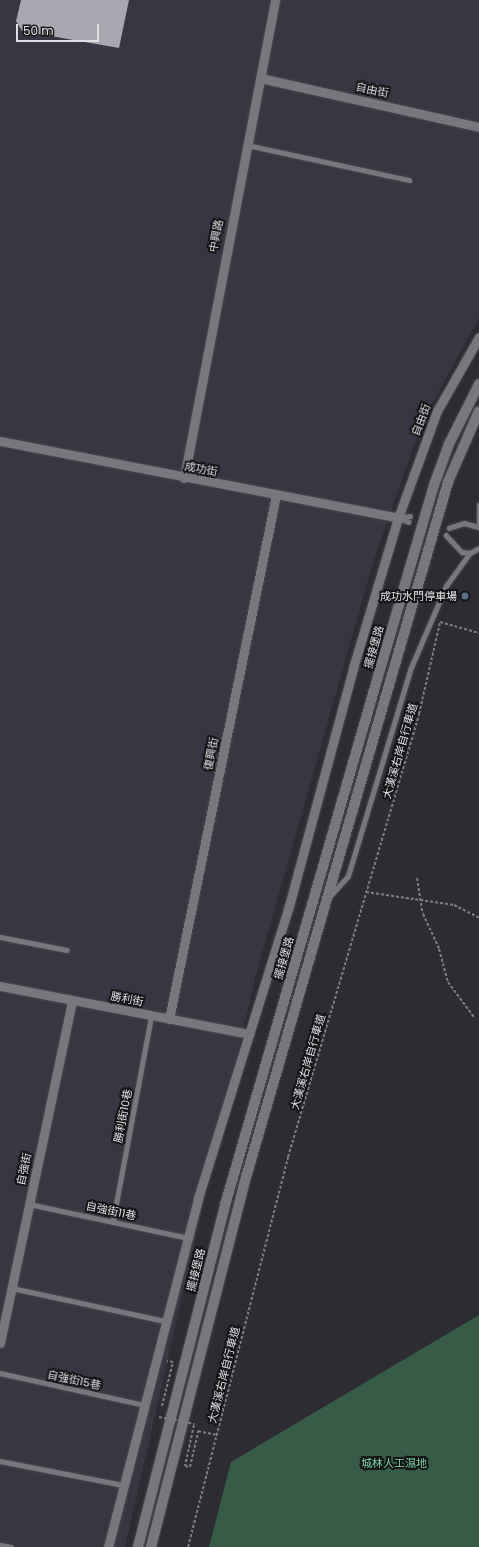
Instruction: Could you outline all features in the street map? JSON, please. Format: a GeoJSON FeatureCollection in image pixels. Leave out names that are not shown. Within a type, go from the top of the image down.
{"type":"FeatureCollection","features":[{"type":"Feature","properties":{"kind":"street","name":"中興路"},"geometry":{"type":"LineString","coordinates":[[184,478],[246,145],[275,0]]}},
{"type":"Feature","properties":{"kind":"street","name":"自由街"},"geometry":{"type":"LineString","coordinates":[[260,78],[479,127]]}},
{"type":"Feature","properties":{"kind":"street","name":"自由街"},"geometry":{"type":"LineString","coordinates":[[108,1547],[164,1321],[249,1034],[289,906],[353,668],[398,518],[437,411],[479,337]]}},
{"type":"Feature","properties":{"kind":"street","name":"擺接堡路"},"geometry":{"type":"LineString","coordinates":[[138,1547],[225,1205],[393,627],[437,478],[479,384]]}},
{"type":"Feature","properties":{"kind":"street"},"geometry":{"type":"LineString","coordinates":[[151,1547],[247,1174],[448,482],[479,411]]}},
{"type":"Feature","properties":{"kind":"street","name":"成功街"},"geometry":{"type":"LineString","coordinates":[[0,441],[184,478],[398,518]]}},
{"type":"Feature","properties":{"kind":"street","name":"復興街"},"geometry":{"type":"LineString","coordinates":[[169,1019],[276,495]]}},
{"type":"Feature","properties":{"kind":"street","name":"勝利街"},"geometry":{"type":"LineString","coordinates":[[0,986],[249,1034]]}},
{"type":"Feature","properties":{"kind":"street","name":"自強街"},"geometry":{"type":"LineString","coordinates":[[0,1344],[72,1000]]}},
{"type":"Feature","properties":{"kind":"lane"},"geometry":{"type":"LineString","coordinates":[[246,145],[409,180]]}},
{"type":"Feature","properties":{"kind":"lane"},"geometry":{"type":"LineString","coordinates":[[449,528],[464,523],[479,526],[479,504]]}},
{"type":"Feature","properties":{"kind":"lane","name":"成功街"},"geometry":{"type":"LineString","coordinates":[[398,518],[410,516]]}},
{"type":"Feature","properties":{"kind":"lane","name":"成功街"},"geometry":{"type":"LineString","coordinates":[[398,518],[409,522]]}},
{"type":"Feature","properties":{"kind":"lane"},"geometry":{"type":"LineString","coordinates":[[446,534],[456,548],[470,553]]}},
{"type":"Feature","properties":{"kind":"lane"},"geometry":{"type":"LineString","coordinates":[[326,901],[348,876],[410,670],[446,586],[470,553],[479,548]]}},
{"type":"Feature","properties":{"kind":"lane"},"geometry":{"type":"LineString","coordinates":[[0,937],[67,950]]}},
{"type":"Feature","properties":{"kind":"lane","name":"勝利街10巷"},"geometry":{"type":"LineString","coordinates":[[113,1220],[151,1016]]}},
{"type":"Feature","properties":{"kind":"lane","name":"自強街11巷"},"geometry":{"type":"LineString","coordinates":[[29,1204],[113,1220],[189,1238]]}},
{"type":"Feature","properties":{"kind":"lane"},"geometry":{"type":"LineString","coordinates":[[12,1288],[164,1321]]}},
{"type":"Feature","properties":{"kind":"lane","name":"自強街15巷"},"geometry":{"type":"LineString","coordinates":[[0,1373],[144,1405]]}},
{"type":"Feature","properties":{"kind":"lane"},"geometry":{"type":"LineString","coordinates":[[0,1461],[123,1485]]}},
{"type":"Feature","properties":{"kind":"lane"},"geometry":{"type":"LineString","coordinates":[[0,1544],[11,1547]]}},
{"type":"Feature","properties":{"kind":"path","name":"大漢溪右岸自行車道"},"geometry":{"type":"LineString","coordinates":[[188,1547],[288,1157],[419,714],[440,622],[479,633]]}},
{"type":"Feature","properties":{"kind":"path"},"geometry":{"type":"LineString","coordinates":[[417,878],[419,901],[439,949],[448,982],[474,1017]]}},
{"type":"Feature","properties":{"kind":"path"},"geometry":{"type":"LineString","coordinates":[[366,892],[454,905],[479,918]]}},
{"type":"Feature","properties":{"kind":"path"},"geometry":{"type":"LineString","coordinates":[[173,1362],[159,1417],[194,1424],[185,1466],[190,1467],[198,1430],[217,1435]]}},
{"type":"Feature","properties":{"kind":"shaded area"},"geometry":{"type":"Polygon","coordinates":[[[0,0],[479,0],[479,318],[423,420],[374,559],[255,978],[125,1547],[0,1547],[0,0]]]}},
{"type":"Feature","properties":{"kind":"green space","name":"城林人工濕地"},"geometry":{"type":"Polygon","coordinates":[[[479,1315],[479,1547],[209,1547],[231,1462],[479,1315]]]}},
{"type":"Feature","properties":{"kind":"building"},"geometry":{"type":"Polygon","coordinates":[[[21,0],[129,0],[119,48],[22,31],[16,21],[21,0]]]}},
{"type":"Feature","properties":{"kind":"place","name":"成功水門停車場"},"geometry":{"type":"Point","coordinates":[465,596]}}]}
